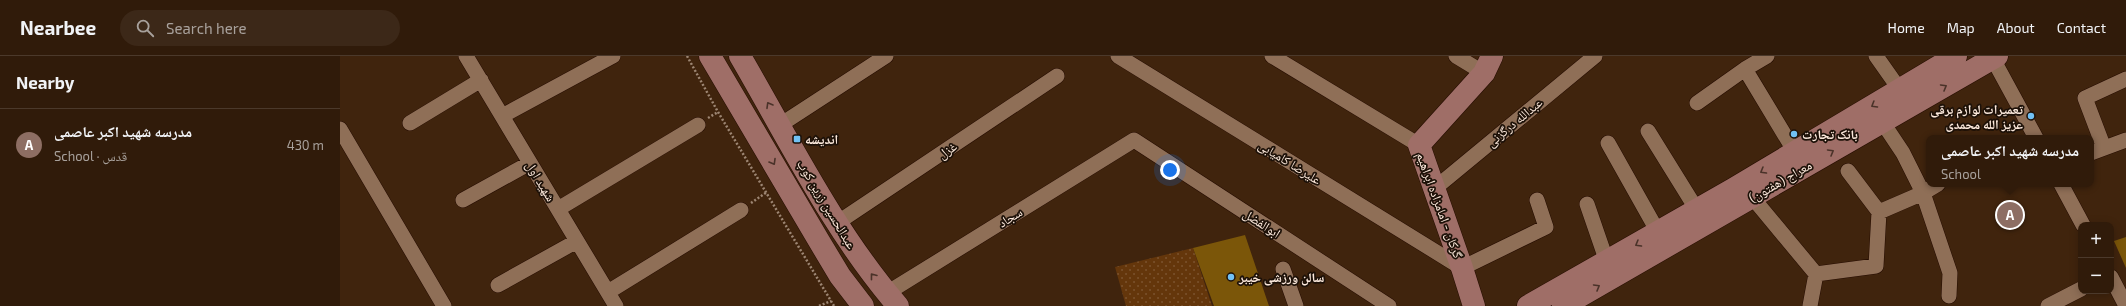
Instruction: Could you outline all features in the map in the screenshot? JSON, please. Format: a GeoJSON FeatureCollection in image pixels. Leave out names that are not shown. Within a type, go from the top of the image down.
{"type":"FeatureCollection","features":[{"type":"Feature","properties":{"kind":"main road","name":"عبدالحسین زرین کوب"},"geometry":{"type":"LineString","coordinates":[[710,56],[833,265],[863,306]]}},
{"type":"Feature","properties":{"kind":"main road","name":"عبدالحسین زرین کوب"},"geometry":{"type":"LineString","coordinates":[[740,56],[837,223],[865,266],[892,300]]}},
{"type":"Feature","properties":{"kind":"main road","name":"معراج (هفتون)"},"geometry":{"type":"LineString","coordinates":[[1563,306],[1701,217],[1795,152],[1956,56]]}},
{"type":"Feature","properties":{"kind":"main road","name":"معراج (هفتون)"},"geometry":{"type":"LineString","coordinates":[[1528,306],[1658,232],[1752,197],[1883,123],[1995,57]]}},
{"type":"Feature","properties":{"kind":"main road","name":"گرکان - امامزاده ابراهیم"},"geometry":{"type":"LineString","coordinates":[[1472,305],[1462,268],[1419,145],[1488,64]]}},
{"type":"Feature","properties":{"kind":"street","name":"شهید اول"},"geometry":{"type":"LineString","coordinates":[[466,56],[616,306]]}},
{"type":"Feature","properties":{"kind":"street"},"geometry":{"type":"LineString","coordinates":[[502,116],[613,56]]}},
{"type":"Feature","properties":{"kind":"street"},"geometry":{"type":"LineString","coordinates":[[780,125],[886,56]]}},
{"type":"Feature","properties":{"kind":"street","name":"علیرضا کامیابی"},"geometry":{"type":"LineString","coordinates":[[1118,56],[1462,268]]}},
{"type":"Feature","properties":{"kind":"street"},"geometry":{"type":"LineString","coordinates":[[1272,56],[1419,145]]}},
{"type":"Feature","properties":{"kind":"street"},"geometry":{"type":"LineString","coordinates":[[1456,56],[1488,64]]}},
{"type":"Feature","properties":{"kind":"street","name":"عبدالله درگزنی"},"geometry":{"type":"LineString","coordinates":[[1434,189],[1595,56]]}},
{"type":"Feature","properties":{"kind":"street"},"geometry":{"type":"LineString","coordinates":[[1697,103],[1745,69],[1767,56]]}},
{"type":"Feature","properties":{"kind":"street"},"geometry":{"type":"LineString","coordinates":[[1876,56],[1900,90]]}},
{"type":"Feature","properties":{"kind":"street"},"geometry":{"type":"LineString","coordinates":[[1995,57],[2034,135]]}},
{"type":"Feature","properties":{"kind":"street"},"geometry":{"type":"LineString","coordinates":[[1745,69],[1795,152]]}},
{"type":"Feature","properties":{"kind":"street","name":"غزل"},"geometry":{"type":"LineString","coordinates":[[837,223],[1057,76]]}},
{"type":"Feature","properties":{"kind":"street"},"geometry":{"type":"LineString","coordinates":[[2126,79],[2085,98],[2098,151],[2126,140]]}},
{"type":"Feature","properties":{"kind":"street"},"geometry":{"type":"LineString","coordinates":[[410,123],[481,80]]}},
{"type":"Feature","properties":{"kind":"street"},"geometry":{"type":"LineString","coordinates":[[1883,123],[1903,153],[1923,193],[1950,273],[1949,296]]}},
{"type":"Feature","properties":{"kind":"street"},"geometry":{"type":"LineString","coordinates":[[558,209],[698,125]]}},
{"type":"Feature","properties":{"kind":"street"},"geometry":{"type":"LineString","coordinates":[[340,129],[444,306]]}},
{"type":"Feature","properties":{"kind":"street"},"geometry":{"type":"LineString","coordinates":[[1648,131],[1701,217]]}},
{"type":"Feature","properties":{"kind":"street","name":"سجاد"},"geometry":{"type":"LineString","coordinates":[[892,300],[1134,140]]}},
{"type":"Feature","properties":{"kind":"street","name":"ابوالفضل"},"geometry":{"type":"LineString","coordinates":[[1134,140],[1389,306]]}},
{"type":"Feature","properties":{"kind":"street"},"geometry":{"type":"LineString","coordinates":[[1608,143],[1658,232]]}},
{"type":"Feature","properties":{"kind":"street"},"geometry":{"type":"LineString","coordinates":[[463,200],[530,163]]}},
{"type":"Feature","properties":{"kind":"street"},"geometry":{"type":"LineString","coordinates":[[1816,274],[1876,266],[1879,212],[1848,170]]}},
{"type":"Feature","properties":{"kind":"street"},"geometry":{"type":"LineString","coordinates":[[1879,212],[1923,193],[1933,187]]}},
{"type":"Feature","properties":{"kind":"street"},"geometry":{"type":"LineString","coordinates":[[2062,187],[2081,222]]}},
{"type":"Feature","properties":{"kind":"street"},"geometry":{"type":"LineString","coordinates":[[1752,197],[1816,274]]}},
{"type":"Feature","properties":{"kind":"street"},"geometry":{"type":"LineString","coordinates":[[1462,268],[1546,227],[1537,200]]}},
{"type":"Feature","properties":{"kind":"street"},"geometry":{"type":"LineString","coordinates":[[1587,204],[1607,262]]}},
{"type":"Feature","properties":{"kind":"street"},"geometry":{"type":"LineString","coordinates":[[608,292],[741,210]]}},
{"type":"Feature","properties":{"kind":"street"},"geometry":{"type":"LineString","coordinates":[[498,285],[576,241]]}},
{"type":"Feature","properties":{"kind":"street"},"geometry":{"type":"LineString","coordinates":[[1283,269],[1296,306]]}},
{"type":"Feature","properties":{"kind":"street"},"geometry":{"type":"LineString","coordinates":[[1810,306],[1816,274]]}},
{"type":"Feature","properties":{"kind":"street"},"geometry":{"type":"LineString","coordinates":[[2114,283],[2125,303]]}},
{"type":"Feature","properties":{"kind":"street"},"geometry":{"type":"LineString","coordinates":[[2048,306],[2078,291]]}},
{"type":"Feature","properties":{"kind":"path"},"geometry":{"type":"LineString","coordinates":[[687,56],[718,112],[834,306]]}},
{"type":"Feature","properties":{"kind":"path"},"geometry":{"type":"LineString","coordinates":[[741,210],[767,192]]}},
{"type":"Feature","properties":{"kind":"path"},"geometry":{"type":"LineString","coordinates":[[818,306],[831,301]]}},
{"type":"Feature","properties":{"kind":"shaded area"},"geometry":{"type":"Polygon","coordinates":[[[1193,248],[1212,306],[1126,306],[1115,267],[1193,248]]]}},
{"type":"Feature","properties":{"kind":"building","name":"سالن ورزشی خیبر"},"geometry":{"type":"Polygon","coordinates":[[[1245,235],[1269,306],[1214,306],[1193,248],[1245,235]]]}},
{"type":"Feature","properties":{"kind":"building"},"geometry":{"type":"Polygon","coordinates":[[[2126,237],[2126,268],[2114,241],[2126,237]]]}},
{"type":"Feature","properties":{"kind":"place","name":"تعمیرات لوازم برقی عزیز الله محمدی"},"geometry":{"type":"Point","coordinates":[2031,116]}},
{"type":"Feature","properties":{"kind":"place","name":"بانک تجارت"},"geometry":{"type":"Point","coordinates":[1794,134]}},
{"type":"Feature","properties":{"kind":"place","name":"اندیشه"},"geometry":{"type":"Point","coordinates":[797,139]}},
{"type":"Feature","properties":{"kind":"place","name":"مدرسه شهید اکبر عاصمی"},"geometry":{"type":"Point","coordinates":[2010,215]}},
{"type":"Feature","properties":{"kind":"place","name":"سالن ورزشی خیبر"},"geometry":{"type":"Point","coordinates":[1231,277]}}]}
